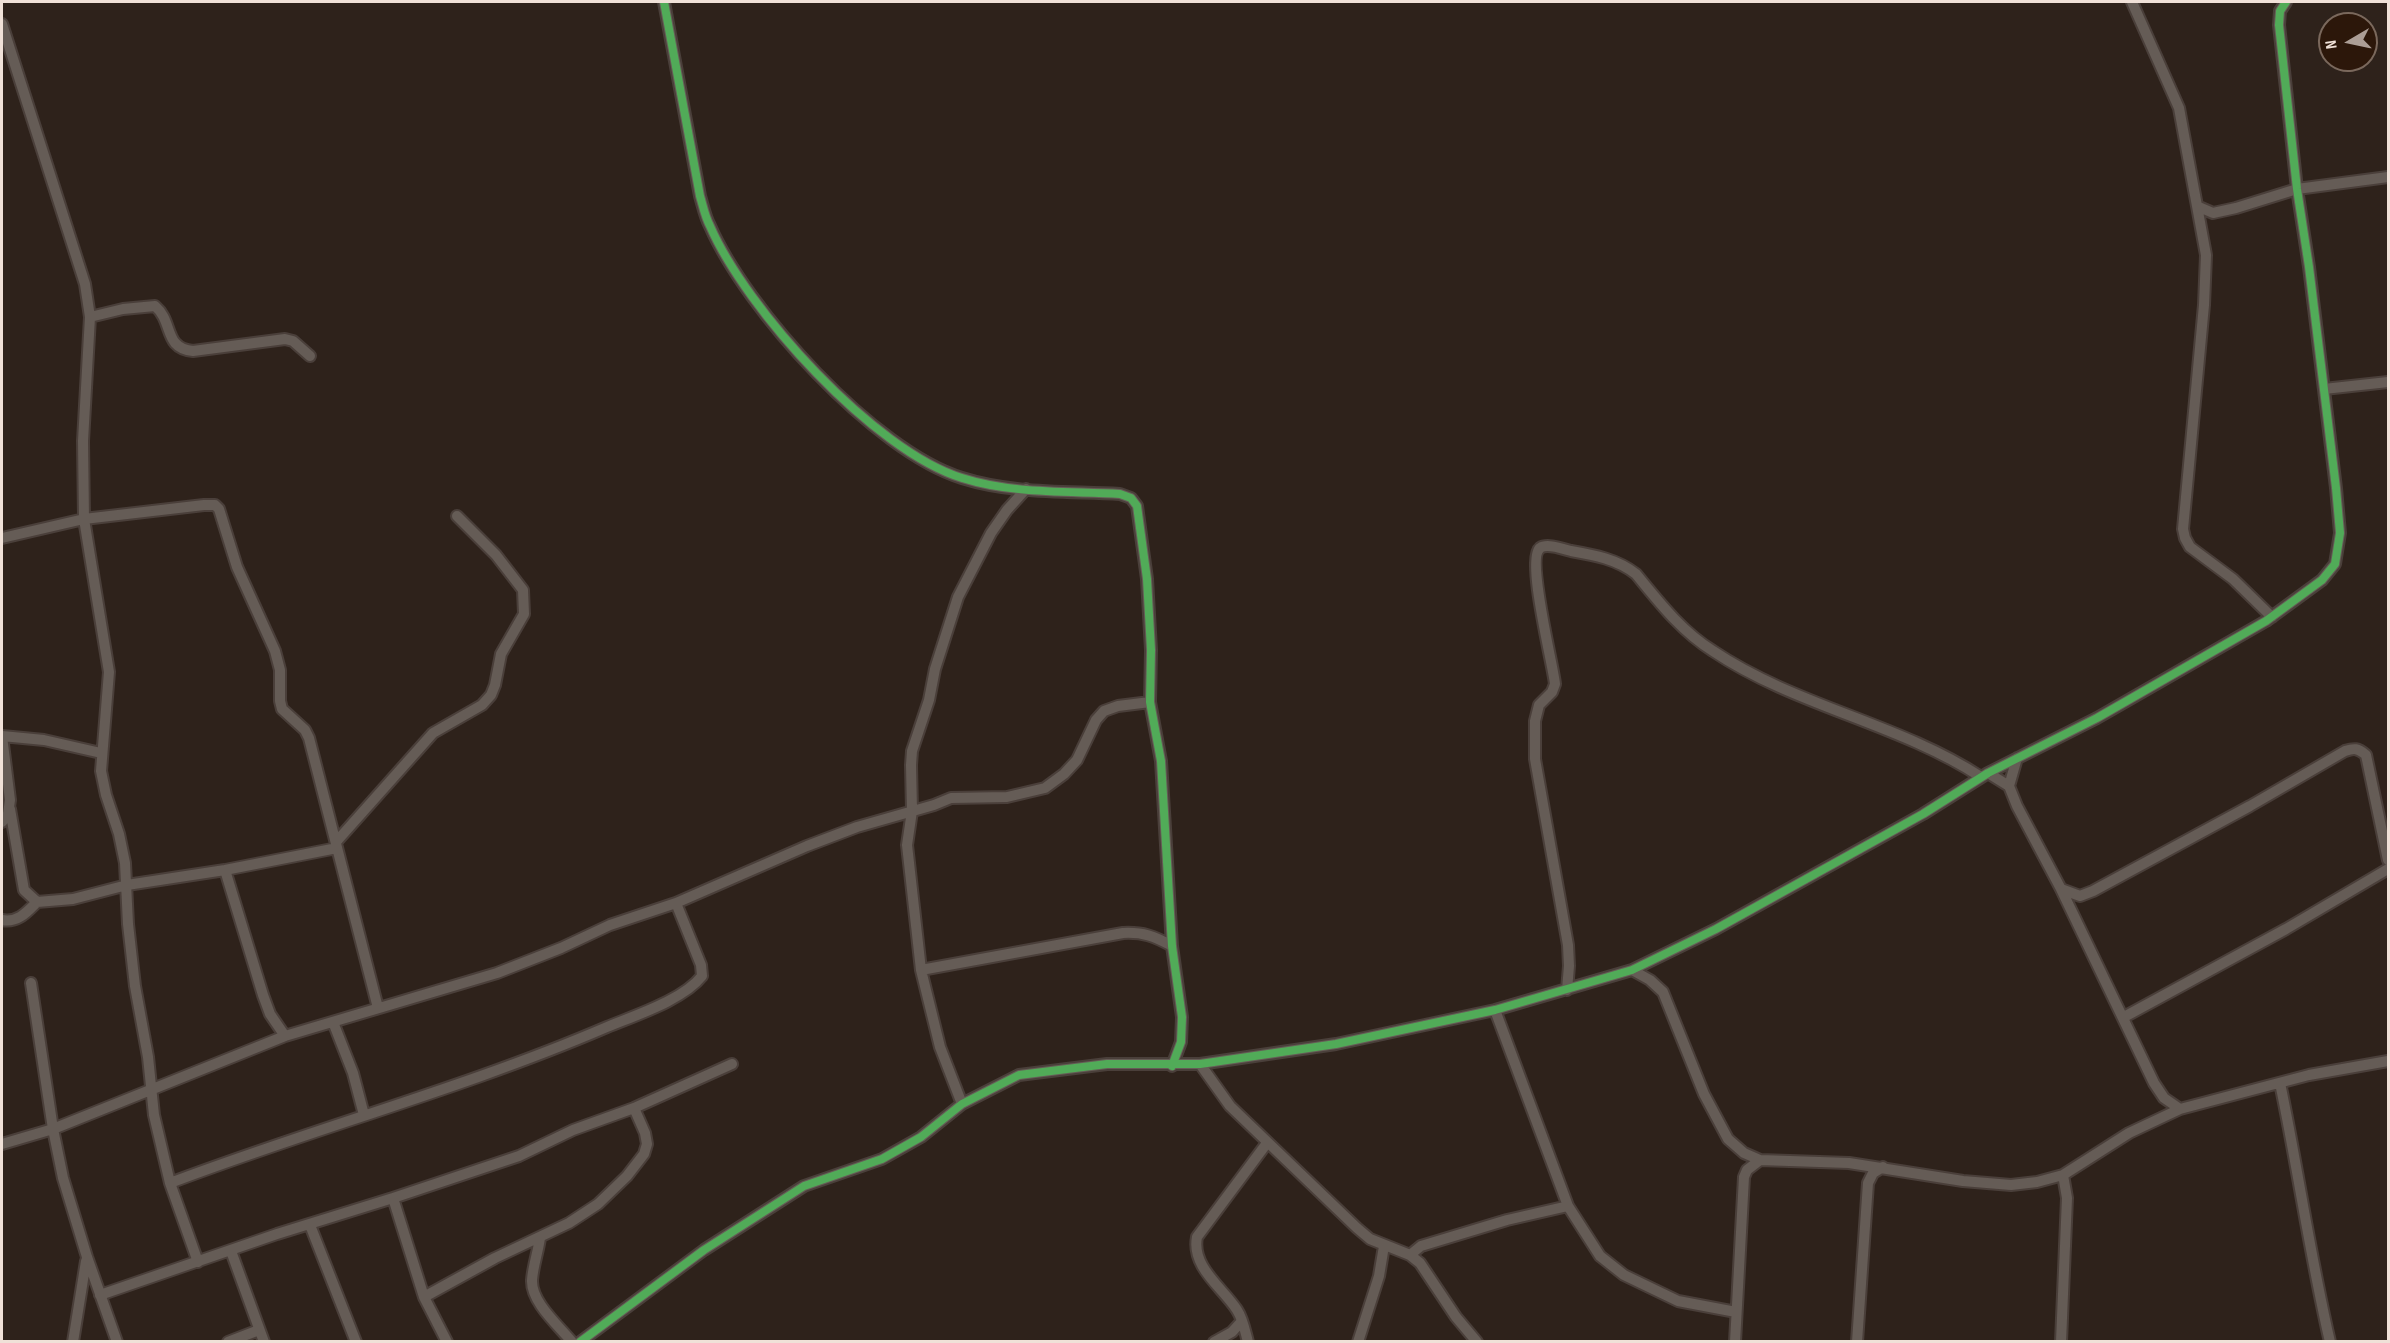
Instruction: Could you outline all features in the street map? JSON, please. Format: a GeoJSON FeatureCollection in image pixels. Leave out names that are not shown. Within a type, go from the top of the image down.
{"type":"FeatureCollection","features":[{"type":"Feature","properties":{"kind":"street"},"geometry":{"type":"LineString","coordinates":[[664,2],[700,196],[709,225],[731,265],[754,299],[794,348],[846,403],[887,437],[920,458],[960,478],[986,485],[1120,494],[1131,498],[1137,506],[1147,579],[1151,650],[1150,702],[1161,761],[1172,946],[1183,1032],[1172,1066]]}},
{"type":"Feature","properties":{"kind":"street"},"geometry":{"type":"LineString","coordinates":[[2132,2],[2179,108],[2206,255],[2204,305],[2183,528],[2185,538],[2190,547],[2233,579],[2272,617]]}},
{"type":"Feature","properties":{"kind":"street"},"geometry":{"type":"LineString","coordinates":[[580,1341],[704,1250],[804,1185],[882,1159],[921,1137],[962,1104],[1019,1075],[1107,1064],[1172,1066],[1200,1064],[1336,1044],[1495,1010],[1632,970],[1716,929],[1923,814],[1984,775],[2097,718],[2272,617],[2322,580],[2335,564],[2340,533],[2279,25],[2280,11],[2286,2]]}},
{"type":"Feature","properties":{"kind":"street"},"geometry":{"type":"LineString","coordinates":[[2,24],[85,284],[90,317],[83,441],[84,519],[109,672],[100,771],[119,834],[127,885],[135,986],[148,1057],[154,1115],[170,1183],[198,1262]]}},
{"type":"Feature","properties":{"kind":"street"},"geometry":{"type":"LineString","coordinates":[[2199,207],[2213,213],[2297,189],[2388,177]]}},
{"type":"Feature","properties":{"kind":"street"},"geometry":{"type":"LineString","coordinates":[[90,317],[123,309],[155,306],[164,318],[172,339],[182,350],[193,351],[285,339],[293,341],[310,356]]}},
{"type":"Feature","properties":{"kind":"street"},"geometry":{"type":"LineString","coordinates":[[2324,389],[2388,382]]}},
{"type":"Feature","properties":{"kind":"street"},"geometry":{"type":"LineString","coordinates":[[962,1104],[940,1047],[921,970],[907,845],[912,812],[910,785],[912,751],[958,597],[991,534],[1007,510],[1026,489]]}},
{"type":"Feature","properties":{"kind":"street"},"geometry":{"type":"LineString","coordinates":[[2,538],[84,519],[204,505],[219,509],[237,567],[275,651],[282,709],[305,730],[309,738],[378,1008]]}},
{"type":"Feature","properties":{"kind":"street"},"geometry":{"type":"LineString","coordinates":[[2,920],[14,920],[24,915],[38,902],[73,898],[127,885],[225,870],[336,845],[433,733],[471,712],[486,700],[495,685],[501,654],[524,614],[523,590],[496,555],[457,516]]}},
{"type":"Feature","properties":{"kind":"street"},"geometry":{"type":"LineString","coordinates":[[1567,990],[1568,945],[1535,759],[1534,736],[1539,705],[1552,692],[1555,684],[1535,562],[1536,552],[1541,547],[1575,551],[1615,561],[1628,567],[1675,621],[1722,657],[1741,668],[1928,747],[2009,786]]}},
{"type":"Feature","properties":{"kind":"street"},"geometry":{"type":"LineString","coordinates":[[2,1144],[53,1129],[150,1088],[285,1036],[497,973],[561,948],[610,925],[676,903],[807,846],[872,822],[912,812],[951,798],[1007,797],[1045,788],[1064,774],[1077,760],[1096,720],[1104,711],[1118,706],[1150,702]]}},
{"type":"Feature","properties":{"kind":"street"},"geometry":{"type":"LineString","coordinates":[[38,902],[24,890],[10,809],[2,736],[44,740],[101,753]]}},
{"type":"Feature","properties":{"kind":"street"},"geometry":{"type":"LineString","coordinates":[[2061,889],[2074,895],[2085,895],[2250,806],[2345,751],[2353,749],[2359,749],[2366,755],[2388,860]]}},
{"type":"Feature","properties":{"kind":"street"},"geometry":{"type":"LineString","coordinates":[[2017,758],[2009,786],[2017,806],[2061,889],[2164,1098],[2180,1109]]}},
{"type":"Feature","properties":{"kind":"street"},"geometry":{"type":"LineString","coordinates":[[2,822],[10,809]]}},
{"type":"Feature","properties":{"kind":"street"},"geometry":{"type":"LineString","coordinates":[[2124,1017],[2286,929],[2388,869]]}},
{"type":"Feature","properties":{"kind":"street"},"geometry":{"type":"LineString","coordinates":[[225,870],[263,995],[270,1014],[285,1036]]}},
{"type":"Feature","properties":{"kind":"street"},"geometry":{"type":"LineString","coordinates":[[170,1183],[250,1153],[495,1071],[658,1005],[696,984],[702,976],[701,965],[676,903]]}},
{"type":"Feature","properties":{"kind":"street"},"geometry":{"type":"LineString","coordinates":[[921,970],[1123,933],[1139,932],[1152,935],[1172,946]]}},
{"type":"Feature","properties":{"kind":"street"},"geometry":{"type":"LineString","coordinates":[[1632,970],[1650,980],[1663,992],[1704,1094],[1728,1139],[1744,1153],[1760,1160],[1849,1163],[1963,1181],[2011,1185],[2037,1182],[2063,1175],[2129,1133],[2180,1109],[2309,1075],[2388,1061]]}},
{"type":"Feature","properties":{"kind":"street"},"geometry":{"type":"LineString","coordinates":[[31,983],[53,1129],[63,1178],[87,1257],[117,1341]]}},
{"type":"Feature","properties":{"kind":"street"},"geometry":{"type":"LineString","coordinates":[[1495,1010],[1568,1206],[1600,1256],[1624,1275],[1678,1301],[1736,1312]]}},
{"type":"Feature","properties":{"kind":"street"},"geometry":{"type":"LineString","coordinates":[[333,1022],[353,1073],[364,1115]]}},
{"type":"Feature","properties":{"kind":"street"},"geometry":{"type":"LineString","coordinates":[[100,1295],[277,1234],[519,1156],[573,1130],[633,1108],[732,1064]]}},
{"type":"Feature","properties":{"kind":"street"},"geometry":{"type":"LineString","coordinates":[[1200,1064],[1230,1106],[1370,1239],[1410,1255],[1420,1263],[1456,1317],[1478,1341]]}},
{"type":"Feature","properties":{"kind":"street"},"geometry":{"type":"LineString","coordinates":[[2280,1083],[2297,1164],[2310,1251],[2330,1341]]}},
{"type":"Feature","properties":{"kind":"street"},"geometry":{"type":"LineString","coordinates":[[2160,1118],[2164,1098]]}},
{"type":"Feature","properties":{"kind":"street"},"geometry":{"type":"LineString","coordinates":[[424,1297],[495,1258],[540,1238],[598,1204],[637,1165],[644,1154],[647,1144],[645,1134],[633,1108]]}},
{"type":"Feature","properties":{"kind":"street"},"geometry":{"type":"LineString","coordinates":[[1248,1341],[1238,1311],[1203,1267],[1196,1242],[1197,1237],[1267,1143]]}},
{"type":"Feature","properties":{"kind":"street"},"geometry":{"type":"LineString","coordinates":[[1735,1341],[1744,1177],[1747,1170],[1760,1160]]}},
{"type":"Feature","properties":{"kind":"street"},"geometry":{"type":"LineString","coordinates":[[1857,1341],[1868,1183],[1873,1173],[1883,1167]]}},
{"type":"Feature","properties":{"kind":"street"},"geometry":{"type":"LineString","coordinates":[[2061,1341],[2067,1198],[2063,1175]]}},
{"type":"Feature","properties":{"kind":"street"},"geometry":{"type":"LineString","coordinates":[[393,1198],[424,1297],[447,1341]]}},
{"type":"Feature","properties":{"kind":"street"},"geometry":{"type":"LineString","coordinates":[[1410,1255],[1421,1246],[1496,1223],[1568,1206]]}},
{"type":"Feature","properties":{"kind":"street"},"geometry":{"type":"LineString","coordinates":[[310,1225],[356,1341]]}},
{"type":"Feature","properties":{"kind":"street"},"geometry":{"type":"LineString","coordinates":[[540,1238],[532,1281],[533,1291],[539,1302],[572,1341]]}},
{"type":"Feature","properties":{"kind":"street"},"geometry":{"type":"LineString","coordinates":[[1358,1341],[1379,1276],[1384,1246]]}},
{"type":"Feature","properties":{"kind":"street"},"geometry":{"type":"LineString","coordinates":[[231,1251],[264,1341]]}},
{"type":"Feature","properties":{"kind":"street"},"geometry":{"type":"LineString","coordinates":[[73,1341],[87,1257]]}},
{"type":"Feature","properties":{"kind":"street"},"geometry":{"type":"LineString","coordinates":[[1214,1341],[1232,1332],[1242,1321]]}},
{"type":"Feature","properties":{"kind":"street"},"geometry":{"type":"LineString","coordinates":[[228,1341],[259,1330]]}},
{"type":"Feature","properties":{"kind":"cycle path"},"geometry":{"type":"LineString","coordinates":[[664,2],[700,196],[707,219],[728,260],[752,297],[816,373],[853,408],[891,439],[927,463],[962,478],[1000,487],[1120,494],[1131,498],[1137,506],[1147,579],[1151,650],[1150,702],[1161,761],[1172,946],[1182,1017],[1181,1042],[1172,1066]]}},
{"type":"Feature","properties":{"kind":"cycle path"},"geometry":{"type":"LineString","coordinates":[[580,1342],[704,1250],[804,1186],[882,1159],[921,1137],[962,1104],[1019,1075],[1107,1064],[1200,1064],[1336,1044],[1495,1010],[1632,970],[1716,929],[1923,814],[1988,773],[2097,718],[2266,621],[2322,580],[2335,564],[2340,533],[2279,25],[2280,11],[2286,2]]}}]}
